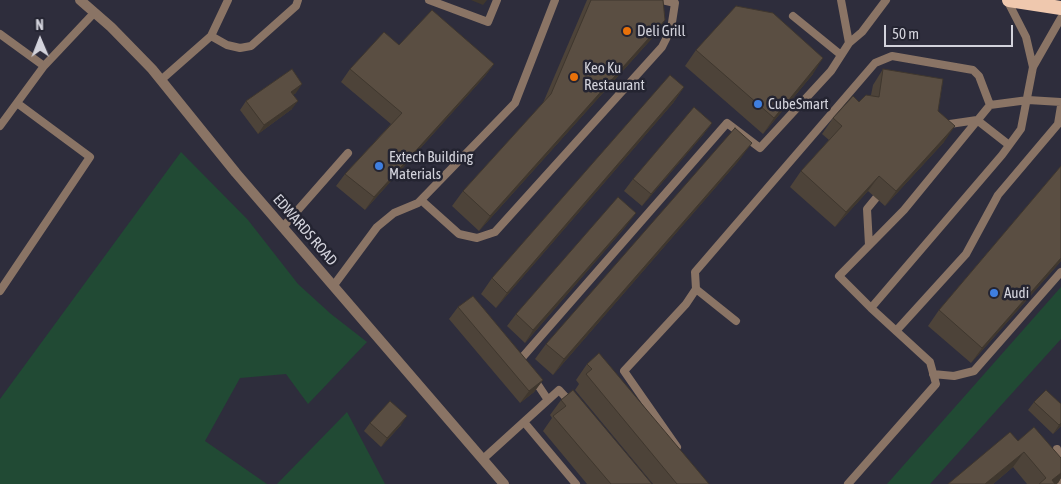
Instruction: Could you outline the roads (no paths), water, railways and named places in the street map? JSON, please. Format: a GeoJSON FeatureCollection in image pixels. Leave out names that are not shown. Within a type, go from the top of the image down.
{"type":"FeatureCollection","features":[{"type":"Feature","properties":{"kind":"highway"},"geometry":{"type":"LineString","coordinates":[[1008,0],[1061,8]]}},
{"type":"Feature","properties":{"kind":"street","name":"EDWARDS ROAD"},"geometry":{"type":"LineString","coordinates":[[80,0],[161,80],[236,173],[504,484]]}},
{"type":"Feature","properties":{"kind":"lane"},"geometry":{"type":"LineString","coordinates":[[161,80],[211,36],[228,0]]}},
{"type":"Feature","properties":{"kind":"lane"},"geometry":{"type":"LineString","coordinates":[[211,36],[227,45],[240,48],[251,46],[296,6],[298,0]]}},
{"type":"Feature","properties":{"kind":"lane"},"geometry":{"type":"LineString","coordinates":[[429,0],[488,22],[497,0]]}},
{"type":"Feature","properties":{"kind":"lane"},"geometry":{"type":"LineString","coordinates":[[334,285],[361,245],[384,220],[421,200],[515,103],[555,0]]}},
{"type":"Feature","properties":{"kind":"lane"},"geometry":{"type":"LineString","coordinates":[[421,200],[459,234],[477,238],[495,232],[662,46],[671,29],[675,9],[675,3],[662,0]]}},
{"type":"Feature","properties":{"kind":"lane"},"geometry":{"type":"LineString","coordinates":[[841,0],[849,43]]}},
{"type":"Feature","properties":{"kind":"lane"},"geometry":{"type":"LineString","coordinates":[[548,400],[520,360],[727,123],[760,148],[831,71],[849,43],[862,32],[886,0]]}},
{"type":"Feature","properties":{"kind":"lane"},"geometry":{"type":"LineString","coordinates":[[1008,0],[1026,37],[1033,67]]}},
{"type":"Feature","properties":{"kind":"lane"},"geometry":{"type":"LineString","coordinates":[[0,126],[44,66],[94,12]]}},
{"type":"Feature","properties":{"kind":"lane"},"geometry":{"type":"LineString","coordinates":[[793,16],[841,55]]}},
{"type":"Feature","properties":{"kind":"lane"},"geometry":{"type":"LineString","coordinates":[[872,308],[1009,145],[1024,123],[1033,67],[1061,18]]}},
{"type":"Feature","properties":{"kind":"lane"},"geometry":{"type":"LineString","coordinates":[[0,34],[44,66]]}},
{"type":"Feature","properties":{"kind":"lane"},"geometry":{"type":"LineString","coordinates":[[680,452],[624,371],[686,304],[696,289],[695,272],[875,63],[882,58],[892,56],[973,70],[979,76],[990,105]]}},
{"type":"Feature","properties":{"kind":"lane"},"geometry":{"type":"LineString","coordinates":[[848,484],[936,384],[930,362],[839,276],[904,210],[990,105],[1028,100],[1061,102]]}},
{"type":"Feature","properties":{"kind":"lane"},"geometry":{"type":"LineString","coordinates":[[0,291],[90,157],[17,103]]}},
{"type":"Feature","properties":{"kind":"lane"},"geometry":{"type":"LineString","coordinates":[[896,331],[966,254],[998,194],[1058,124],[1061,106]]}},
{"type":"Feature","properties":{"kind":"lane"},"geometry":{"type":"LineString","coordinates":[[935,134],[944,124],[977,120],[1009,145]]}},
{"type":"Feature","properties":{"kind":"lane"},"geometry":{"type":"LineString","coordinates":[[283,227],[348,153]]}},
{"type":"Feature","properties":{"kind":"lane"},"geometry":{"type":"LineString","coordinates":[[869,245],[867,208],[876,198]]}},
{"type":"Feature","properties":{"kind":"lane"},"geometry":{"type":"LineString","coordinates":[[933,374],[954,376],[974,371],[1061,272]]}},
{"type":"Feature","properties":{"kind":"lane"},"geometry":{"type":"LineString","coordinates":[[696,289],[736,321]]}},
{"type":"Feature","properties":{"kind":"lane"},"geometry":{"type":"LineString","coordinates":[[483,459],[559,390],[578,412]]}},
{"type":"Feature","properties":{"kind":"lane"},"geometry":{"type":"LineString","coordinates":[[524,422],[576,484]]}},
{"type":"Feature","properties":{"kind":"lane"},"geometry":{"type":"LineString","coordinates":[[1057,449],[1061,484]]}},
{"type":"Feature","properties":{"kind":"place","name":"Deli Grill"},"geometry":{"type":"Point","coordinates":[627,31]}},
{"type":"Feature","properties":{"kind":"place","name":"Keo Ku Restaurant"},"geometry":{"type":"Point","coordinates":[574,77]}},
{"type":"Feature","properties":{"kind":"place","name":"CubeSmart"},"geometry":{"type":"Point","coordinates":[758,104]}},
{"type":"Feature","properties":{"kind":"place","name":"Extech Building Materials"},"geometry":{"type":"Point","coordinates":[379,166]}},
{"type":"Feature","properties":{"kind":"place","name":"Audi"},"geometry":{"type":"Point","coordinates":[994,293]}}]}
